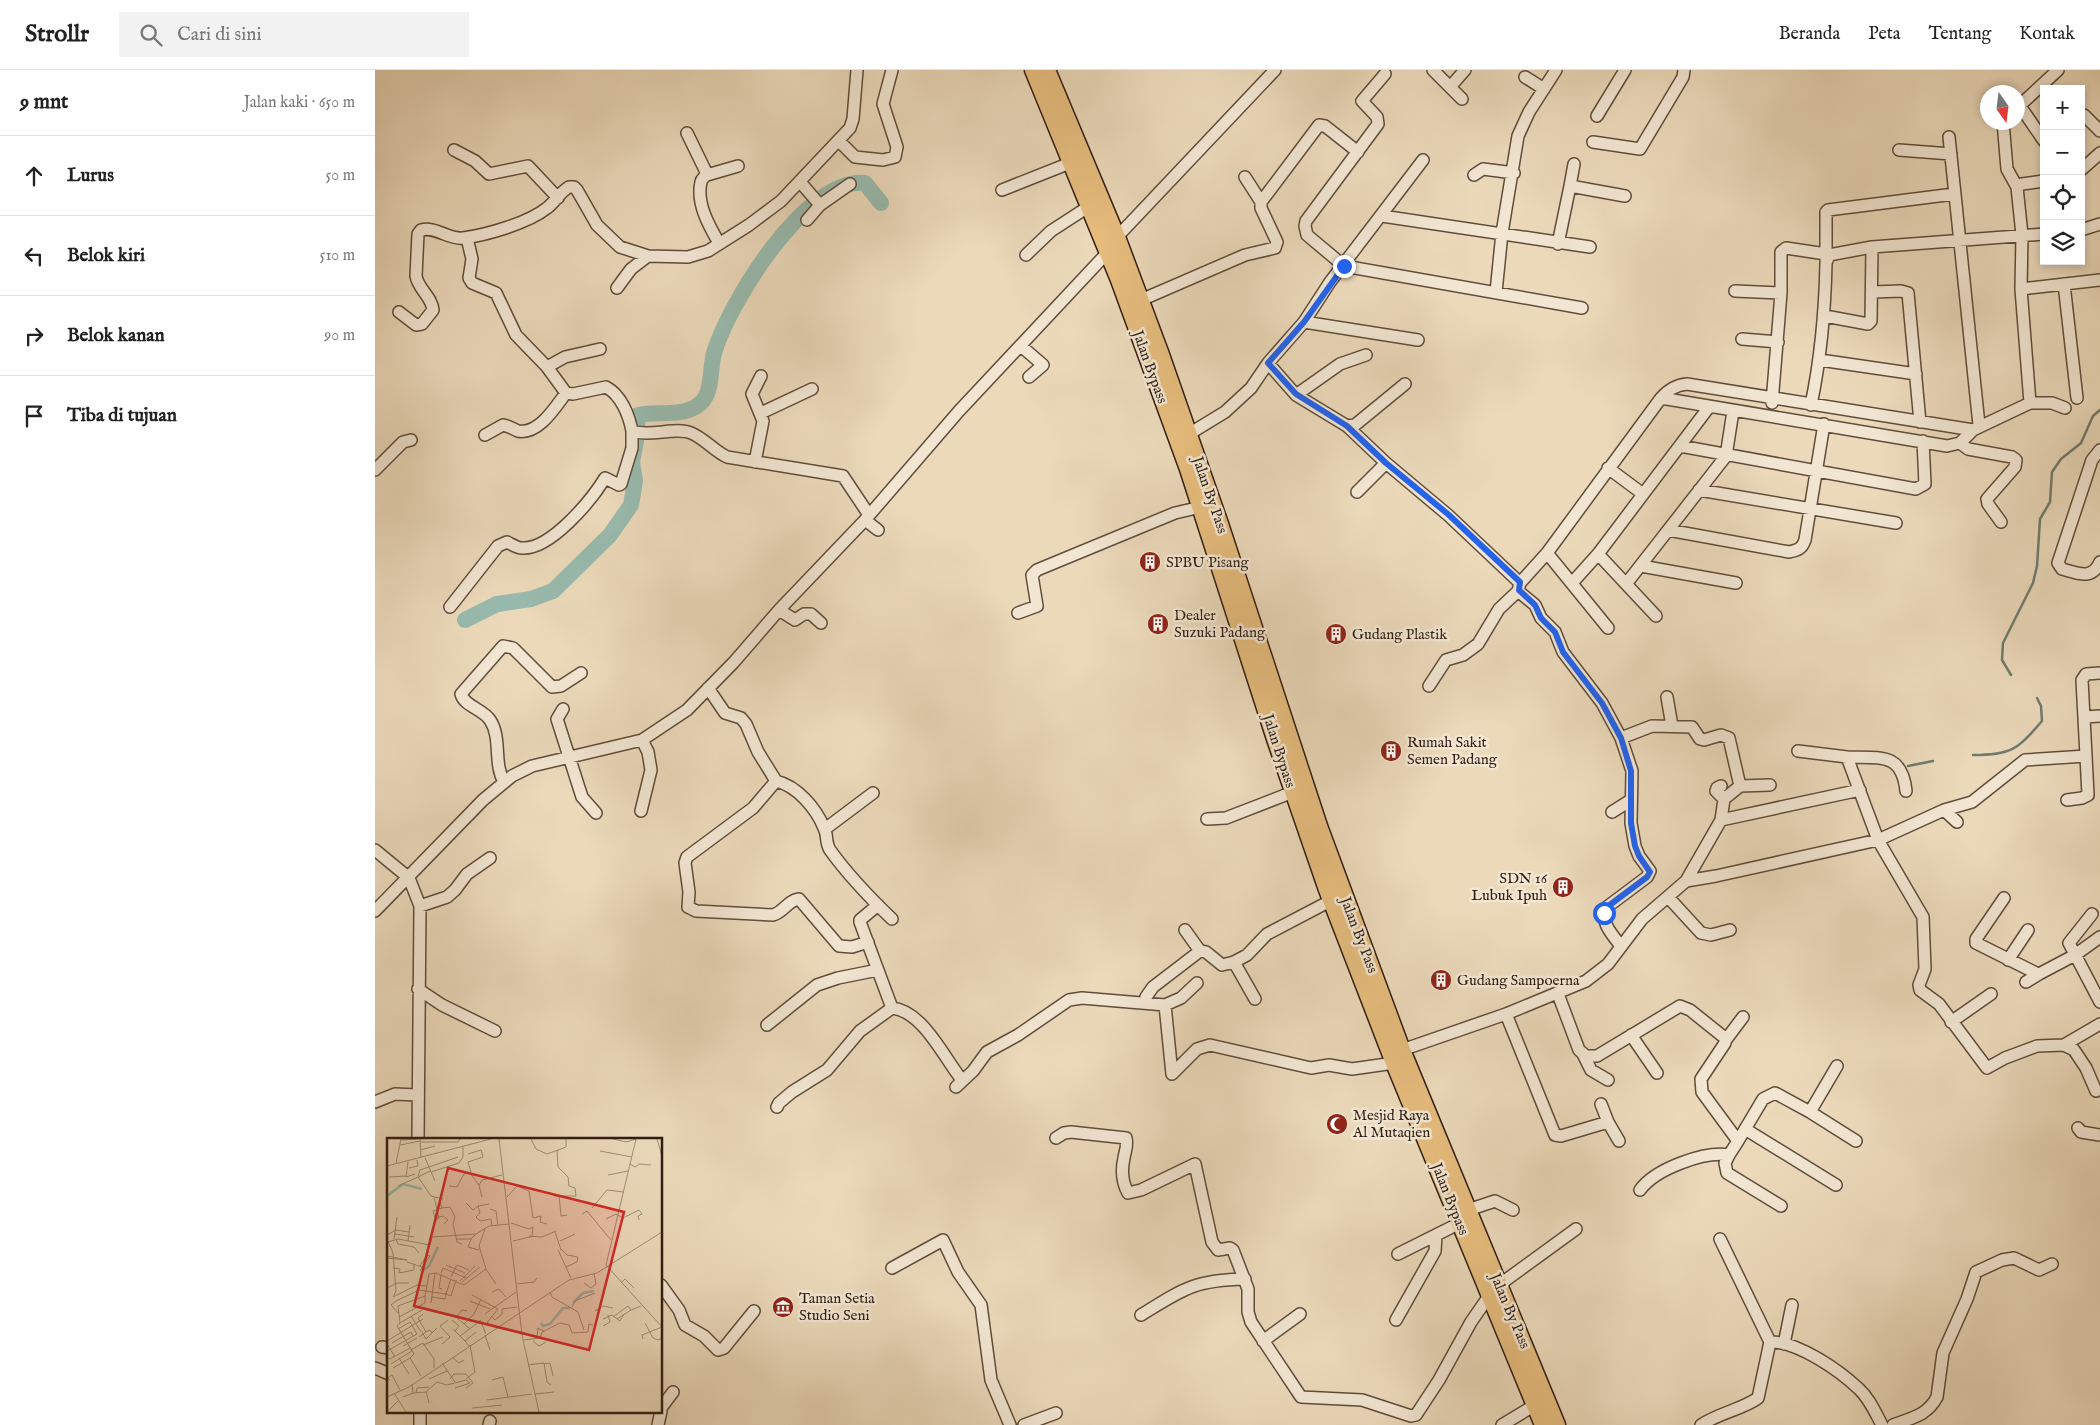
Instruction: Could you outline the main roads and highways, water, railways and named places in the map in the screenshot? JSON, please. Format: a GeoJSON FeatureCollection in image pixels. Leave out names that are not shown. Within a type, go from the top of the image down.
{"type":"FeatureCollection","features":[{"type":"Feature","properties":{"kind":"highway","name":"Jalan Bypass"},"geometry":{"type":"LineString","coordinates":[[1033,70],[1108,252],[1201,507],[1295,782],[1332,900],[1494,1290],[1543,1425]]}},
{"type":"Feature","properties":{"kind":"highway","name":"Jalan Bypass"},"geometry":{"type":"LineString","coordinates":[[1047,70],[1117,238],[1189,434]]}},
{"type":"Feature","properties":{"kind":"highway","name":"Jalan By Pass"},"geometry":{"type":"LineString","coordinates":[[1189,434],[1295,782],[1335,872],[1398,1057]]}},
{"type":"Feature","properties":{"kind":"highway","name":"Jalan By Pass"},"geometry":{"type":"LineString","coordinates":[[1494,1290],[1557,1425]]}},
{"type":"Feature","properties":{"kind":"waterway"},"geometry":{"type":"LineString","coordinates":[[465,620],[497,604],[531,599],[553,591],[610,535],[631,505],[635,481],[632,462],[638,415],[676,413],[697,406],[702,401],[709,389],[714,353],[722,331],[753,276],[773,247],[795,221],[819,200],[842,187],[865,183],[881,203]]}},
{"type":"Feature","properties":{"kind":"waterway"},"geometry":{"type":"LineString","coordinates":[[2011,675],[2002,660],[2003,643],[2033,583],[2037,566],[2040,519],[2050,502],[2052,472],[2061,459],[2081,443],[2093,416],[2100,410]]}},
{"type":"Feature","properties":{"kind":"waterway"},"geometry":{"type":"LineString","coordinates":[[1973,755],[2005,752],[2026,739],[2042,721],[2041,706],[2037,698]]}},
{"type":"Feature","properties":{"kind":"waterway"},"geometry":{"type":"LineString","coordinates":[[1908,766],[1933,761]]}},
{"type":"Feature","properties":{"kind":"place","name":"SPBU Pisang"},"geometry":{"type":"Point","coordinates":[1150,562]}},
{"type":"Feature","properties":{"kind":"place","name":"Dealer Suzuki Padang"},"geometry":{"type":"Point","coordinates":[1158,624]}},
{"type":"Feature","properties":{"kind":"place","name":"Gudang Plastik"},"geometry":{"type":"Point","coordinates":[1336,634]}},
{"type":"Feature","properties":{"kind":"place","name":"Rumah Sakit Semen Padang"},"geometry":{"type":"Point","coordinates":[1391,751]}},
{"type":"Feature","properties":{"kind":"place","name":"SDN 16 Lubuk Ipuh"},"geometry":{"type":"Point","coordinates":[1563,887]}},
{"type":"Feature","properties":{"kind":"place","name":"Gudang Sampoerna"},"geometry":{"type":"Point","coordinates":[1441,980]}},
{"type":"Feature","properties":{"kind":"place","name":"Mesjid Raya Al Mutaqien"},"geometry":{"type":"Point","coordinates":[1337,1124]}},
{"type":"Feature","properties":{"kind":"place","name":"Taman Setia Studio Seni"},"geometry":{"type":"Point","coordinates":[783,1307]}}]}
